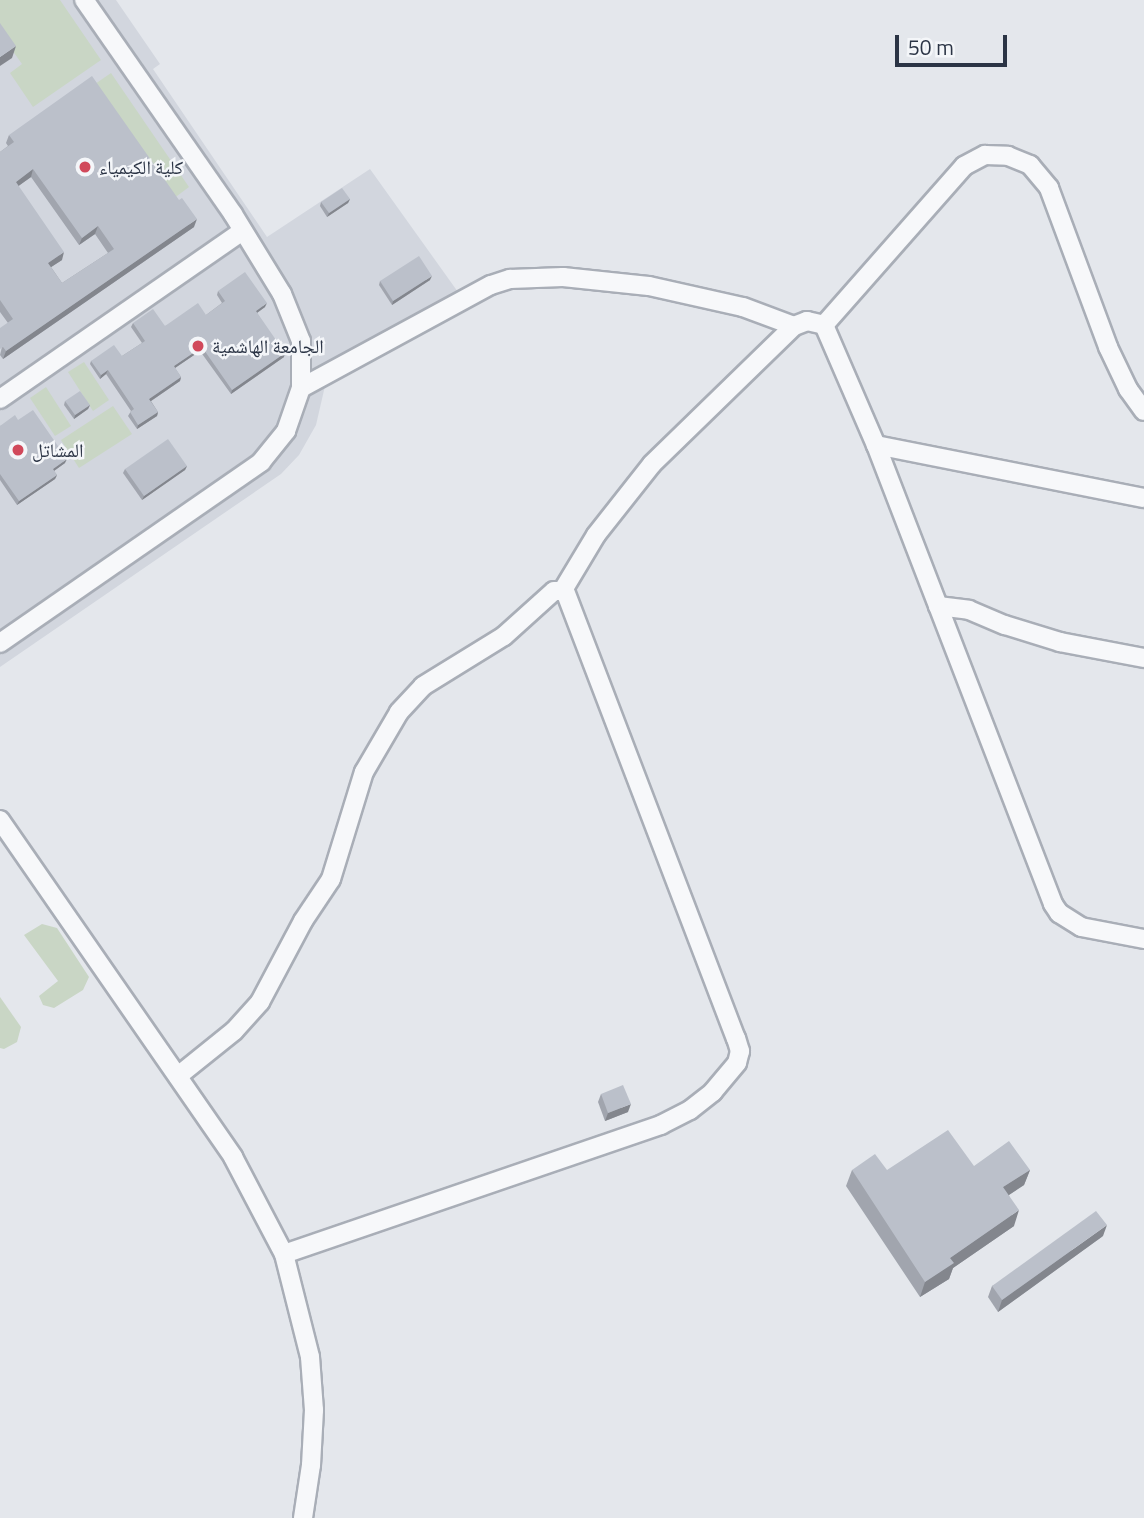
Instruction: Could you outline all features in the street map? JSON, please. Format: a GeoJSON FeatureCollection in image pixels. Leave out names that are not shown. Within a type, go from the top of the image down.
{"type":"FeatureCollection","features":[{"type":"Feature","properties":{"kind":"street"},"geometry":{"type":"LineString","coordinates":[[0,643],[254,468],[275,447],[286,431],[301,388],[303,365],[295,319],[243,231],[84,0]]}},
{"type":"Feature","properties":{"kind":"street"},"geometry":{"type":"LineString","coordinates":[[824,325],[964,166],[985,155],[1008,156],[1030,165],[1049,188],[1108,347],[1128,389],[1144,411]]}},
{"type":"Feature","properties":{"kind":"street"},"geometry":{"type":"LineString","coordinates":[[0,399],[243,231]]}},
{"type":"Feature","properties":{"kind":"street"},"geometry":{"type":"LineString","coordinates":[[301,388],[491,285],[510,279],[563,277],[649,286],[743,307],[794,326]]}},
{"type":"Feature","properties":{"kind":"street"},"geometry":{"type":"LineString","coordinates":[[178,1076],[233,1031],[260,1002],[303,921],[331,879],[364,772],[399,712],[423,687],[504,636],[552,593],[563,590],[596,535],[652,464],[794,326],[807,321],[824,325]]}},
{"type":"Feature","properties":{"kind":"street"},"geometry":{"type":"LineString","coordinates":[[824,325],[876,445],[1053,904],[1059,913],[1081,927],[1144,939]]}},
{"type":"Feature","properties":{"kind":"street"},"geometry":{"type":"LineString","coordinates":[[876,445],[1144,498]]}},
{"type":"Feature","properties":{"kind":"street"},"geometry":{"type":"LineString","coordinates":[[285,1254],[661,1125],[690,1111],[713,1093],[737,1063],[740,1051],[736,1038],[570,599],[563,590]]}},
{"type":"Feature","properties":{"kind":"street"},"geometry":{"type":"LineString","coordinates":[[938,606],[970,610],[1051,640],[1144,658]]}},
{"type":"Feature","properties":{"kind":"street"},"geometry":{"type":"LineString","coordinates":[[0,820],[233,1157],[285,1254],[310,1357],[314,1410],[311,1465],[303,1518]]}},
{"type":"Feature","properties":{"kind":"shaded area","name":"الجامعة الهاشمية"},"geometry":{"type":"Polygon","coordinates":[[[0,0],[116,0],[160,64],[153,69],[267,237],[370,169],[468,306],[325,386],[316,425],[299,455],[281,474],[0,667],[0,0]]]}},
{"type":"Feature","properties":{"kind":"green space"},"geometry":{"type":"Polygon","coordinates":[[[0,0],[60,0],[101,60],[33,107],[10,73],[22,64],[0,33],[0,0]]]}},
{"type":"Feature","properties":{"kind":"green space"},"geometry":{"type":"Polygon","coordinates":[[[111,73],[189,187],[173,199],[95,84],[111,73]]]}},
{"type":"Feature","properties":{"kind":"green space"},"geometry":{"type":"Polygon","coordinates":[[[84,362],[109,400],[93,411],[68,372],[84,362]]]}},
{"type":"Feature","properties":{"kind":"green space"},"geometry":{"type":"Polygon","coordinates":[[[46,387],[71,426],[55,436],[30,398],[46,387]]]}},
{"type":"Feature","properties":{"kind":"green space"},"geometry":{"type":"Polygon","coordinates":[[[113,406],[132,434],[79,468],[61,440],[113,406]]]}},
{"type":"Feature","properties":{"kind":"green space"},"geometry":{"type":"Polygon","coordinates":[[[42,924],[57,928],[89,977],[83,990],[54,1008],[43,1005],[39,996],[58,981],[24,935],[42,924]]]}},
{"type":"Feature","properties":{"kind":"green space"},"geometry":{"type":"Polygon","coordinates":[[[0,997],[21,1027],[17,1042],[4,1049],[0,1048],[0,997]]]}},
{"type":"Feature","properties":{"kind":"building"},"geometry":{"type":"Polygon","coordinates":[[[0,23],[16,46],[0,57],[0,23]]]}},
{"type":"Feature","properties":{"kind":"building"},"geometry":{"type":"Polygon","coordinates":[[[92,76],[179,200],[182,198],[197,219],[6,351],[3,347],[0,349],[0,328],[13,319],[0,300],[0,152],[14,142],[9,135],[92,76]],[[33,169],[16,182],[64,252],[48,263],[62,283],[114,249],[98,226],[82,238],[33,169]]]}},
{"type":"Feature","properties":{"kind":"building"},"geometry":{"type":"Polygon","coordinates":[[[342,188],[350,199],[329,213],[321,202],[342,188]]]}},
{"type":"Feature","properties":{"kind":"building"},"geometry":{"type":"Polygon","coordinates":[[[419,256],[432,276],[393,301],[380,281],[419,256]]]}},
{"type":"Feature","properties":{"kind":"building"},"geometry":{"type":"Polygon","coordinates":[[[245,272],[267,303],[256,311],[285,353],[232,390],[202,347],[174,366],[181,377],[149,399],[158,412],[138,425],[130,412],[134,409],[108,370],[101,375],[91,361],[114,345],[122,356],[145,341],[133,323],[153,309],[165,326],[198,303],[206,315],[225,301],[218,291],[245,272]]]}},
{"type":"Feature","properties":{"kind":"building"},"geometry":{"type":"Polygon","coordinates":[[[80,391],[90,405],[75,415],[65,401],[80,391]]]}},
{"type":"Feature","properties":{"kind":"building","name":"المشاتل"},"geometry":{"type":"Polygon","coordinates":[[[33,410],[67,459],[53,469],[57,475],[19,501],[0,474],[0,426],[15,415],[18,420],[33,410]]]}},
{"type":"Feature","properties":{"kind":"building"},"geometry":{"type":"Polygon","coordinates":[[[168,439],[187,466],[144,496],[125,469],[168,439]]]}},
{"type":"Feature","properties":{"kind":"building"},"geometry":{"type":"Polygon","coordinates":[[[623,1085],[631,1104],[608,1113],[601,1094],[623,1085]]]}},
{"type":"Feature","properties":{"kind":"building"},"geometry":{"type":"Polygon","coordinates":[[[948,1130],[974,1166],[1009,1141],[1030,1170],[1003,1187],[1019,1210],[950,1258],[954,1263],[925,1282],[852,1170],[875,1154],[887,1170],[948,1130]]]}},
{"type":"Feature","properties":{"kind":"building"},"geometry":{"type":"Polygon","coordinates":[[[1096,1211],[1107,1225],[1002,1300],[992,1286],[1096,1211]]]}},
{"type":"Feature","properties":{"kind":"place","name":"كلية الكيمياء"},"geometry":{"type":"Point","coordinates":[85,167]}},
{"type":"Feature","properties":{"kind":"place","name":"الجامعة الهاشمية"},"geometry":{"type":"Point","coordinates":[198,346]}},
{"type":"Feature","properties":{"kind":"place","name":"المشاتل"},"geometry":{"type":"Point","coordinates":[18,450]}}]}
